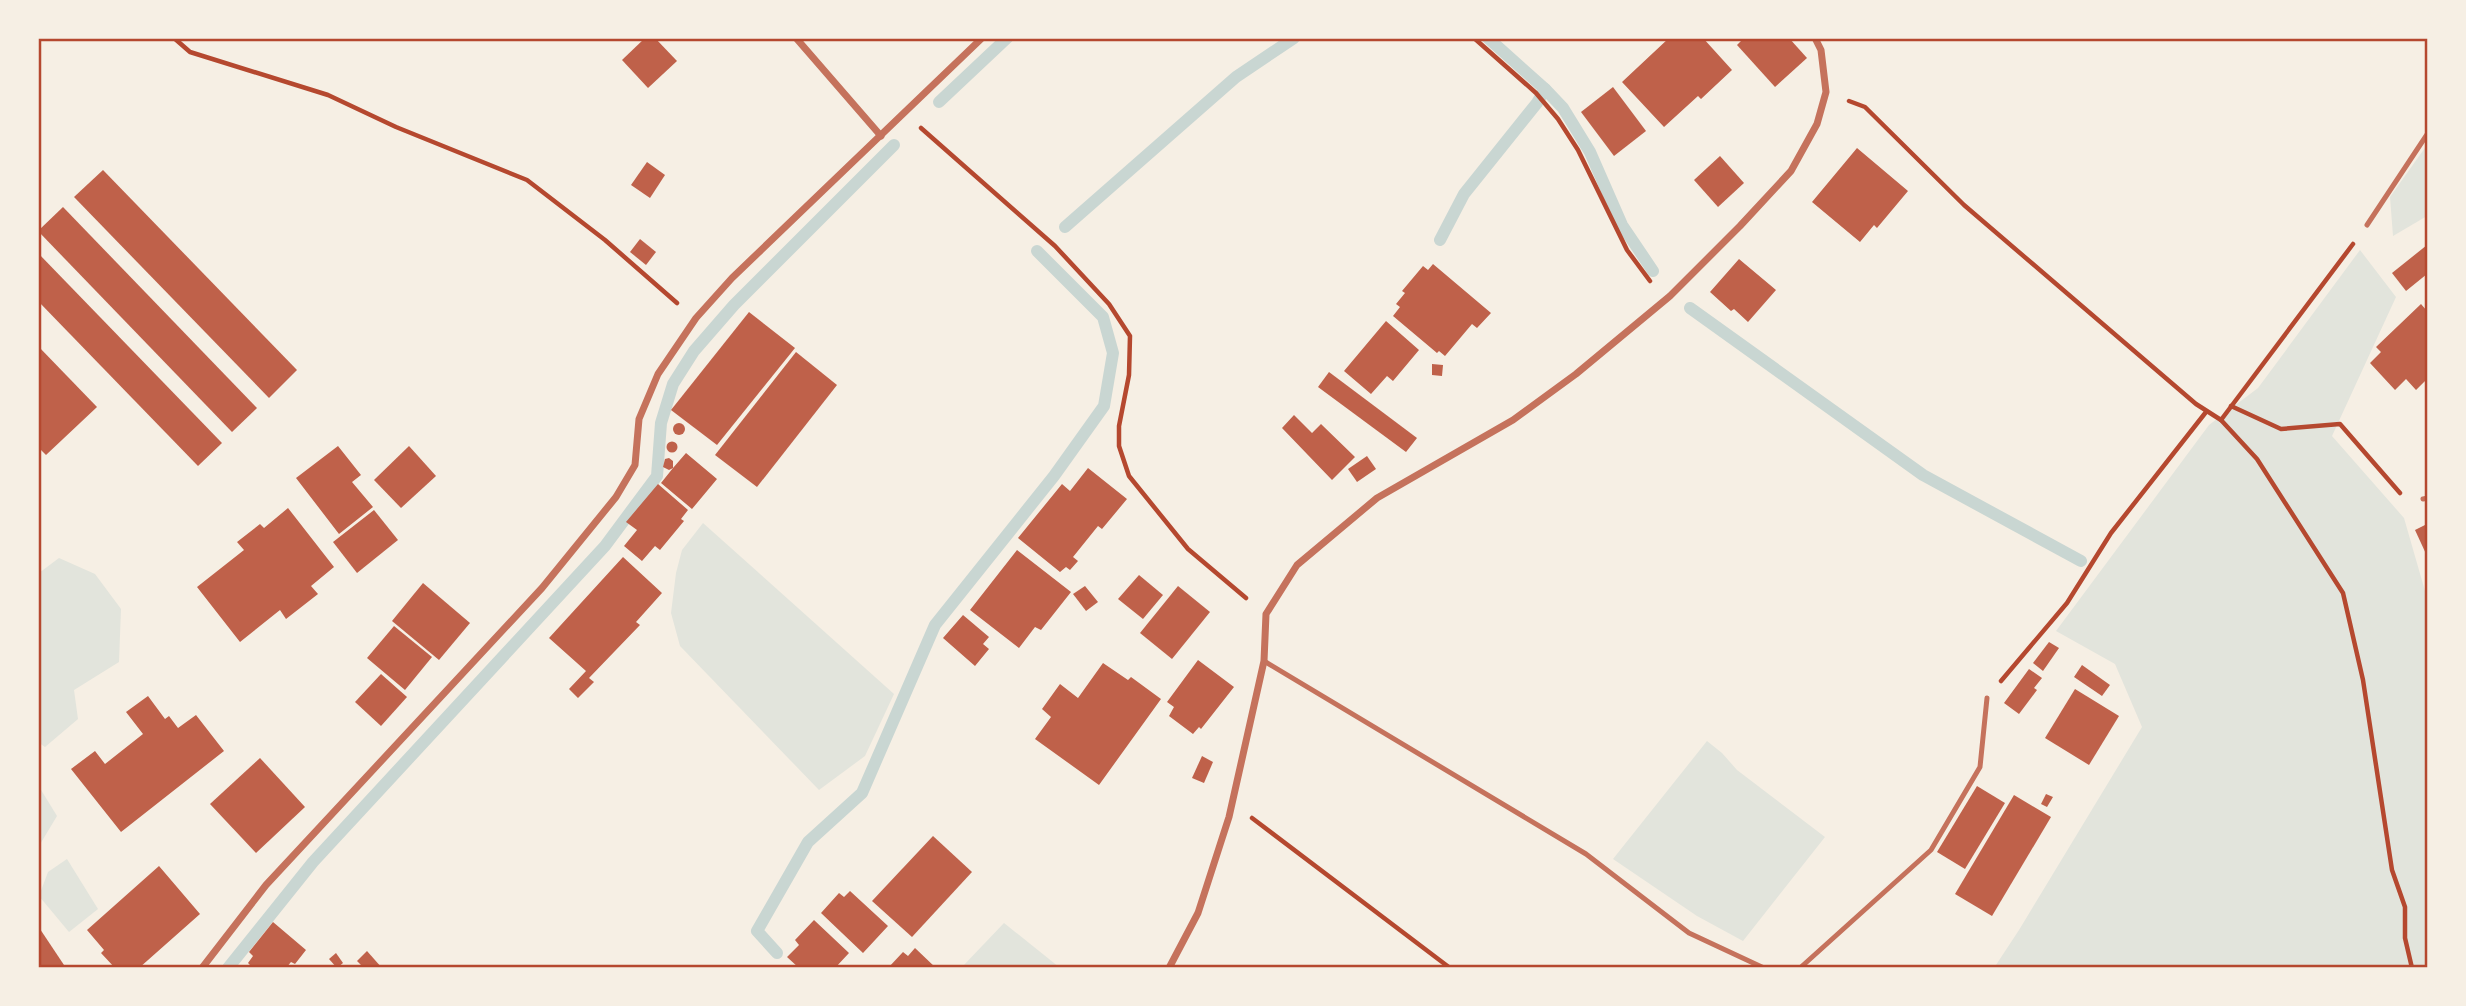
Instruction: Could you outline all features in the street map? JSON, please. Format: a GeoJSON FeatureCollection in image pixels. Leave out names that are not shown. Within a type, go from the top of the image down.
{"type":"FeatureCollection","features":[{"type":"Feature","properties":{"kind":"street"},"geometry":{"type":"LineString","coordinates":[[796,38],[881,136]]}},
{"type":"Feature","properties":{"kind":"street"},"geometry":{"type":"LineString","coordinates":[[202,968],[266,884],[542,588],[615,497],[635,465],[639,419],[658,374],[696,318],[732,278],[982,38]]}},
{"type":"Feature","properties":{"kind":"street"},"geometry":{"type":"LineString","coordinates":[[1169,968],[1198,913],[1232,803],[1264,661],[1266,614],[1297,565],[1377,498],[1513,420],[1576,374],[1664,300],[1740,226],[1791,171],[1817,124],[1826,92],[1822,50],[1815,38]]}},
{"type":"Feature","properties":{"kind":"lane"},"geometry":{"type":"LineString","coordinates":[[2367,225],[2427,133]]}},
{"type":"Feature","properties":{"kind":"lane"},"geometry":{"type":"LineString","coordinates":[[1264,661],[1587,854],[1689,933],[1764,968]]}},
{"type":"Feature","properties":{"kind":"lane"},"geometry":{"type":"LineString","coordinates":[[1800,968],[1931,850],[1980,767],[1987,698]]}},
{"type":"Feature","properties":{"kind":"path"},"geometry":{"type":"LineString","coordinates":[[174,38],[190,52],[328,95],[396,127],[527,180],[605,240],[696,318]]}},
{"type":"Feature","properties":{"kind":"path"},"geometry":{"type":"LineString","coordinates":[[1474,38],[1536,93],[1558,118],[1578,150],[1627,250],[1664,300]]}},
{"type":"Feature","properties":{"kind":"path"},"geometry":{"type":"LineString","coordinates":[[1826,92],[1865,107],[1964,205],[2206,412],[2221,420],[2258,459],[2343,593],[2363,680],[2392,870],[2405,907],[2406,938],[2412,968]]}},
{"type":"Feature","properties":{"kind":"path"},"geometry":{"type":"LineString","coordinates":[[905,114],[1055,246],[1109,304],[1130,336],[1129,375],[1119,426],[1119,446],[1129,476],[1188,549],[1266,614]]}},
{"type":"Feature","properties":{"kind":"path"},"geometry":{"type":"LineString","coordinates":[[2221,420],[2367,225]]}},
{"type":"Feature","properties":{"kind":"path"},"geometry":{"type":"LineString","coordinates":[[2231,406],[2281,429],[2340,424],[2403,497],[2425,498]]}},
{"type":"Feature","properties":{"kind":"path"},"geometry":{"type":"LineString","coordinates":[[1987,698],[2067,603],[2111,533],[2206,412]]}},
{"type":"Feature","properties":{"kind":"path"},"geometry":{"type":"LineString","coordinates":[[1232,803],[1450,968]]}},
{"type":"Feature","properties":{"kind":"shaded area"},"geometry":{"type":"Polygon","coordinates":[[[2427,145],[2427,216],[2393,236],[2390,197],[2427,145]]]}},
{"type":"Feature","properties":{"kind":"shaded area"},"geometry":{"type":"Polygon","coordinates":[[[2360,250],[2396,297],[2332,436],[2404,518],[2427,598],[2427,967],[1994,968],[2142,727],[2115,664],[2056,631],[2209,425],[2258,388],[2360,250]]]}},
{"type":"Feature","properties":{"kind":"shaded area"},"geometry":{"type":"Polygon","coordinates":[[[703,523],[894,694],[865,756],[819,790],[680,646],[671,613],[676,573],[682,550],[703,523]]]}},
{"type":"Feature","properties":{"kind":"shaded area"},"geometry":{"type":"Polygon","coordinates":[[[59,558],[95,574],[121,609],[119,662],[74,690],[78,719],[45,747],[38,742],[39,573],[59,558]]]}},
{"type":"Feature","properties":{"kind":"shaded area"},"geometry":{"type":"Polygon","coordinates":[[[1707,741],[1737,770],[1825,837],[1743,941],[1697,916],[1613,859],[1707,741]]]}},
{"type":"Feature","properties":{"kind":"shaded area"},"geometry":{"type":"Polygon","coordinates":[[[38,785],[57,816],[39,846],[38,846],[38,785]]]}},
{"type":"Feature","properties":{"kind":"shaded area"},"geometry":{"type":"Polygon","coordinates":[[[67,859],[98,909],[69,932],[39,896],[48,872],[67,859]]]}},
{"type":"Feature","properties":{"kind":"shaded area"},"geometry":{"type":"Polygon","coordinates":[[[1004,923],[1059,967],[962,967],[1004,923]]]}},
{"type":"Feature","properties":{"kind":"building"},"geometry":{"type":"Polygon","coordinates":[[[645,38],[655,38],[677,61],[648,88],[622,60],[645,38]]]}},
{"type":"Feature","properties":{"kind":"building"},"geometry":{"type":"Polygon","coordinates":[[[1669,38],[1703,38],[1732,70],[1701,99],[1698,96],[1664,127],[1622,82],[1669,38]]]}},
{"type":"Feature","properties":{"kind":"building"},"geometry":{"type":"Polygon","coordinates":[[[1744,38],[1789,38],[1807,58],[1775,87],[1737,45],[1744,38]]]}},
{"type":"Feature","properties":{"kind":"building"},"geometry":{"type":"Polygon","coordinates":[[[1613,87],[1646,131],[1614,156],[1581,112],[1613,87]]]}},
{"type":"Feature","properties":{"kind":"building"},"geometry":{"type":"Polygon","coordinates":[[[1857,148],[1908,191],[1877,228],[1874,225],[1860,242],[1812,202],[1857,148]]]}},
{"type":"Feature","properties":{"kind":"building"},"geometry":{"type":"Polygon","coordinates":[[[1720,156],[1744,183],[1718,207],[1694,180],[1720,156]]]}},
{"type":"Feature","properties":{"kind":"building"},"geometry":{"type":"Polygon","coordinates":[[[647,162],[665,175],[650,198],[631,185],[647,162]]]}},
{"type":"Feature","properties":{"kind":"building"},"geometry":{"type":"Polygon","coordinates":[[[103,170],[297,370],[269,398],[74,197],[103,170]]]}},
{"type":"Feature","properties":{"kind":"building"},"geometry":{"type":"Polygon","coordinates":[[[63,207],[257,408],[232,432],[38,231],[63,207]]]}},
{"type":"Feature","properties":{"kind":"building"},"geometry":{"type":"Polygon","coordinates":[[[640,239],[656,252],[646,265],[630,252],[640,239]]]}},
{"type":"Feature","properties":{"kind":"building"},"geometry":{"type":"Polygon","coordinates":[[[2427,245],[2427,274],[2406,291],[2392,273],[2427,245]]]}},
{"type":"Feature","properties":{"kind":"building"},"geometry":{"type":"Polygon","coordinates":[[[38,253],[222,443],[198,466],[38,301],[38,253]]]}},
{"type":"Feature","properties":{"kind":"building"},"geometry":{"type":"Polygon","coordinates":[[[1739,259],[1776,290],[1748,322],[1710,292],[1739,259]]]}},
{"type":"Feature","properties":{"kind":"building"},"geometry":{"type":"Polygon","coordinates":[[[1433,264],[1491,313],[1477,328],[1472,324],[1445,356],[1439,351],[1437,353],[1393,316],[1400,307],[1396,304],[1405,293],[1402,291],[1423,266],[1428,270],[1433,264]]]}},
{"type":"Feature","properties":{"kind":"building"},"geometry":{"type":"Polygon","coordinates":[[[2421,304],[2427,311],[2427,379],[2416,390],[2406,379],[2395,390],[2370,363],[2381,352],[2376,347],[2421,304]]]}},
{"type":"Feature","properties":{"kind":"building"},"geometry":{"type":"Polygon","coordinates":[[[749,312],[795,348],[717,445],[671,410],[749,312]]]}},
{"type":"Feature","properties":{"kind":"building"},"geometry":{"type":"Polygon","coordinates":[[[1386,321],[1419,350],[1393,381],[1387,376],[1371,394],[1344,371],[1386,321]]]}},
{"type":"Feature","properties":{"kind":"building"},"geometry":{"type":"Polygon","coordinates":[[[38,346],[97,407],[46,455],[38,447],[38,346]]]}},
{"type":"Feature","properties":{"kind":"building"},"geometry":{"type":"Polygon","coordinates":[[[796,352],[837,385],[757,487],[715,455],[796,352]]]}},
{"type":"Feature","properties":{"kind":"building"},"geometry":{"type":"Polygon","coordinates":[[[1432,364],[1443,365],[1442,376],[1432,375],[1432,364]]]}},
{"type":"Feature","properties":{"kind":"building"},"geometry":{"type":"Polygon","coordinates":[[[1329,372],[1417,438],[1406,452],[1318,387],[1329,372]]]}},
{"type":"Feature","properties":{"kind":"building"},"geometry":{"type":"Polygon","coordinates":[[[1294,415],[1312,433],[1321,424],[1355,457],[1332,480],[1282,428],[1294,415]]]}},
{"type":"Feature","properties":{"kind":"building"},"geometry":{"type":"Polygon","coordinates":[[[679,423],[685,429],[679,435],[673,429],[679,423]]]}},
{"type":"Feature","properties":{"kind":"building"},"geometry":{"type":"Polygon","coordinates":[[[672,441],[678,447],[672,453],[666,447],[672,441]]]}},
{"type":"Feature","properties":{"kind":"building"},"geometry":{"type":"Polygon","coordinates":[[[338,446],[361,475],[352,482],[373,507],[339,534],[296,478],[338,446]]]}},
{"type":"Feature","properties":{"kind":"building"},"geometry":{"type":"Polygon","coordinates":[[[409,446],[436,476],[401,508],[374,480],[409,446]]]}},
{"type":"Feature","properties":{"kind":"building"},"geometry":{"type":"Polygon","coordinates":[[[686,453],[717,479],[692,509],[661,483],[686,453]]]}},
{"type":"Feature","properties":{"kind":"building"},"geometry":{"type":"Polygon","coordinates":[[[1367,456],[1376,469],[1357,482],[1348,469],[1367,456]]]}},
{"type":"Feature","properties":{"kind":"building"},"geometry":{"type":"Polygon","coordinates":[[[665,459],[673,461],[673,468],[669,470],[663,467],[665,459]]]}},
{"type":"Feature","properties":{"kind":"building"},"geometry":{"type":"Polygon","coordinates":[[[1088,468],[1127,499],[1102,529],[1098,526],[1073,557],[1078,561],[1070,570],[1066,567],[1060,572],[1018,538],[1062,484],[1070,491],[1088,468]]]}},
{"type":"Feature","properties":{"kind":"building"},"geometry":{"type":"Polygon","coordinates":[[[658,484],[688,510],[681,519],[684,521],[660,550],[655,546],[642,561],[624,546],[637,530],[626,522],[658,484]]]}},
{"type":"Feature","properties":{"kind":"building"},"geometry":{"type":"Polygon","coordinates":[[[288,508],[334,567],[311,586],[318,594],[286,619],[280,610],[240,642],[197,587],[244,550],[237,542],[260,524],[264,528],[288,508]]]}},
{"type":"Feature","properties":{"kind":"building"},"geometry":{"type":"Polygon","coordinates":[[[374,510],[398,540],[357,573],[333,542],[374,510]]]}},
{"type":"Feature","properties":{"kind":"building"},"geometry":{"type":"Polygon","coordinates":[[[2427,524],[2427,556],[2415,530],[2427,524]]]}},
{"type":"Feature","properties":{"kind":"building"},"geometry":{"type":"Polygon","coordinates":[[[1017,550],[1071,592],[1041,630],[1035,627],[1019,648],[970,610],[1017,550]]]}},
{"type":"Feature","properties":{"kind":"building"},"geometry":{"type":"Polygon","coordinates":[[[623,557],[662,593],[636,622],[640,625],[589,678],[594,682],[578,698],[569,689],[586,671],[549,638],[623,557]]]}},
{"type":"Feature","properties":{"kind":"building"},"geometry":{"type":"Polygon","coordinates":[[[1139,575],[1163,595],[1143,619],[1118,599],[1139,575]]]}},
{"type":"Feature","properties":{"kind":"building"},"geometry":{"type":"Polygon","coordinates":[[[423,583],[470,623],[439,660],[392,621],[423,583]]]}},
{"type":"Feature","properties":{"kind":"building"},"geometry":{"type":"Polygon","coordinates":[[[1085,586],[1098,602],[1086,611],[1073,594],[1085,586]]]}},
{"type":"Feature","properties":{"kind":"building"},"geometry":{"type":"Polygon","coordinates":[[[1178,586],[1210,612],[1172,659],[1140,633],[1178,586]]]}},
{"type":"Feature","properties":{"kind":"building"},"geometry":{"type":"Polygon","coordinates":[[[963,615],[989,637],[983,644],[989,649],[975,666],[943,638],[963,615]]]}},
{"type":"Feature","properties":{"kind":"building"},"geometry":{"type":"Polygon","coordinates":[[[394,626],[432,657],[405,690],[367,658],[394,626]]]}},
{"type":"Feature","properties":{"kind":"building"},"geometry":{"type":"Polygon","coordinates":[[[2049,642],[2059,648],[2043,671],[2033,663],[2049,642]]]}},
{"type":"Feature","properties":{"kind":"building"},"geometry":{"type":"Polygon","coordinates":[[[1198,660],[1234,687],[1201,729],[1199,727],[1193,734],[1169,716],[1174,707],[1167,702],[1198,660]]]}},
{"type":"Feature","properties":{"kind":"building"},"geometry":{"type":"Polygon","coordinates":[[[1103,663],[1128,680],[1131,677],[1161,699],[1099,785],[1035,739],[1051,717],[1042,709],[1060,684],[1078,698],[1103,663]]]}},
{"type":"Feature","properties":{"kind":"building"},"geometry":{"type":"Polygon","coordinates":[[[2082,665],[2110,685],[2102,696],[2074,677],[2082,665]]]}},
{"type":"Feature","properties":{"kind":"building"},"geometry":{"type":"Polygon","coordinates":[[[2029,669],[2042,678],[2034,688],[2037,690],[2019,714],[2004,703],[2029,669]]]}},
{"type":"Feature","properties":{"kind":"building"},"geometry":{"type":"Polygon","coordinates":[[[381,674],[407,697],[381,726],[355,702],[381,674]]]}},
{"type":"Feature","properties":{"kind":"building"},"geometry":{"type":"Polygon","coordinates":[[[2075,689],[2119,716],[2089,765],[2045,738],[2075,689]]]}},
{"type":"Feature","properties":{"kind":"building"},"geometry":{"type":"Polygon","coordinates":[[[148,696],[165,719],[169,716],[178,728],[196,715],[224,751],[121,832],[71,769],[95,751],[105,764],[143,734],[126,712],[148,696]]]}},
{"type":"Feature","properties":{"kind":"building"},"geometry":{"type":"Polygon","coordinates":[[[1202,756],[1213,762],[1204,783],[1192,778],[1202,756]]]}},
{"type":"Feature","properties":{"kind":"building"},"geometry":{"type":"Polygon","coordinates":[[[260,758],[305,807],[256,853],[210,804],[260,758]]]}},
{"type":"Feature","properties":{"kind":"building"},"geometry":{"type":"Polygon","coordinates":[[[1977,786],[2005,803],[1965,869],[1937,852],[1977,786]]]}},
{"type":"Feature","properties":{"kind":"building"},"geometry":{"type":"Polygon","coordinates":[[[2046,794],[2053,797],[2047,807],[2041,804],[2046,794]]]}},
{"type":"Feature","properties":{"kind":"building"},"geometry":{"type":"Polygon","coordinates":[[[2014,795],[2051,817],[1992,916],[1955,894],[2014,795]]]}},
{"type":"Feature","properties":{"kind":"building"},"geometry":{"type":"Polygon","coordinates":[[[933,836],[972,872],[912,937],[872,901],[933,836]]]}},
{"type":"Feature","properties":{"kind":"building"},"geometry":{"type":"Polygon","coordinates":[[[159,866],[200,914],[139,968],[115,968],[101,953],[104,950],[87,930],[159,866]]]}},
{"type":"Feature","properties":{"kind":"building"},"geometry":{"type":"Polygon","coordinates":[[[850,891],[888,926],[863,953],[821,913],[839,893],[844,897],[850,891]]]}},
{"type":"Feature","properties":{"kind":"building"},"geometry":{"type":"Polygon","coordinates":[[[814,920],[849,953],[835,968],[799,968],[787,957],[799,945],[795,940],[814,920]]]}},
{"type":"Feature","properties":{"kind":"building"},"geometry":{"type":"Polygon","coordinates":[[[273,922],[306,950],[295,964],[291,962],[286,968],[253,968],[248,963],[253,956],[249,952],[273,922]]]}},
{"type":"Feature","properties":{"kind":"building"},"geometry":{"type":"Polygon","coordinates":[[[38,926],[66,968],[38,968],[38,926]]]}},
{"type":"Feature","properties":{"kind":"building"},"geometry":{"type":"Polygon","coordinates":[[[915,948],[936,968],[888,968],[903,952],[908,956],[915,948]]]}},
{"type":"Feature","properties":{"kind":"building"},"geometry":{"type":"Polygon","coordinates":[[[367,951],[382,968],[364,968],[357,961],[367,951]]]}},
{"type":"Feature","properties":{"kind":"building"},"geometry":{"type":"Polygon","coordinates":[[[336,953],[343,963],[337,968],[329,959],[336,953]]]}},
{"type":"Feature","properties":{"kind":"waterway"},"geometry":{"type":"LineString","coordinates":[[939,102],[1007,38]]}},
{"type":"Feature","properties":{"kind":"waterway"},"geometry":{"type":"LineString","coordinates":[[1065,227],[1236,77],[1294,38]]}},
{"type":"Feature","properties":{"kind":"waterway"},"geometry":{"type":"LineString","coordinates":[[1488,38],[1563,108],[1590,152],[1622,225],[1653,271]]}},
{"type":"Feature","properties":{"kind":"waterway"},"geometry":{"type":"LineString","coordinates":[[1440,240],[1464,194],[1537,103],[1545,89]]}},
{"type":"Feature","properties":{"kind":"waterway"},"geometry":{"type":"LineString","coordinates":[[228,968],[313,862],[605,546],[657,476],[661,423],[673,384],[694,351],[734,305],[894,145]]}},
{"type":"Feature","properties":{"kind":"waterway"},"geometry":{"type":"LineString","coordinates":[[777,953],[757,931],[808,842],[862,793],[935,625],[1054,476],[1104,406],[1113,353],[1103,317],[1037,251]]}},
{"type":"Feature","properties":{"kind":"waterway"},"geometry":{"type":"LineString","coordinates":[[1690,308],[1923,475],[2081,561]]}}]}
